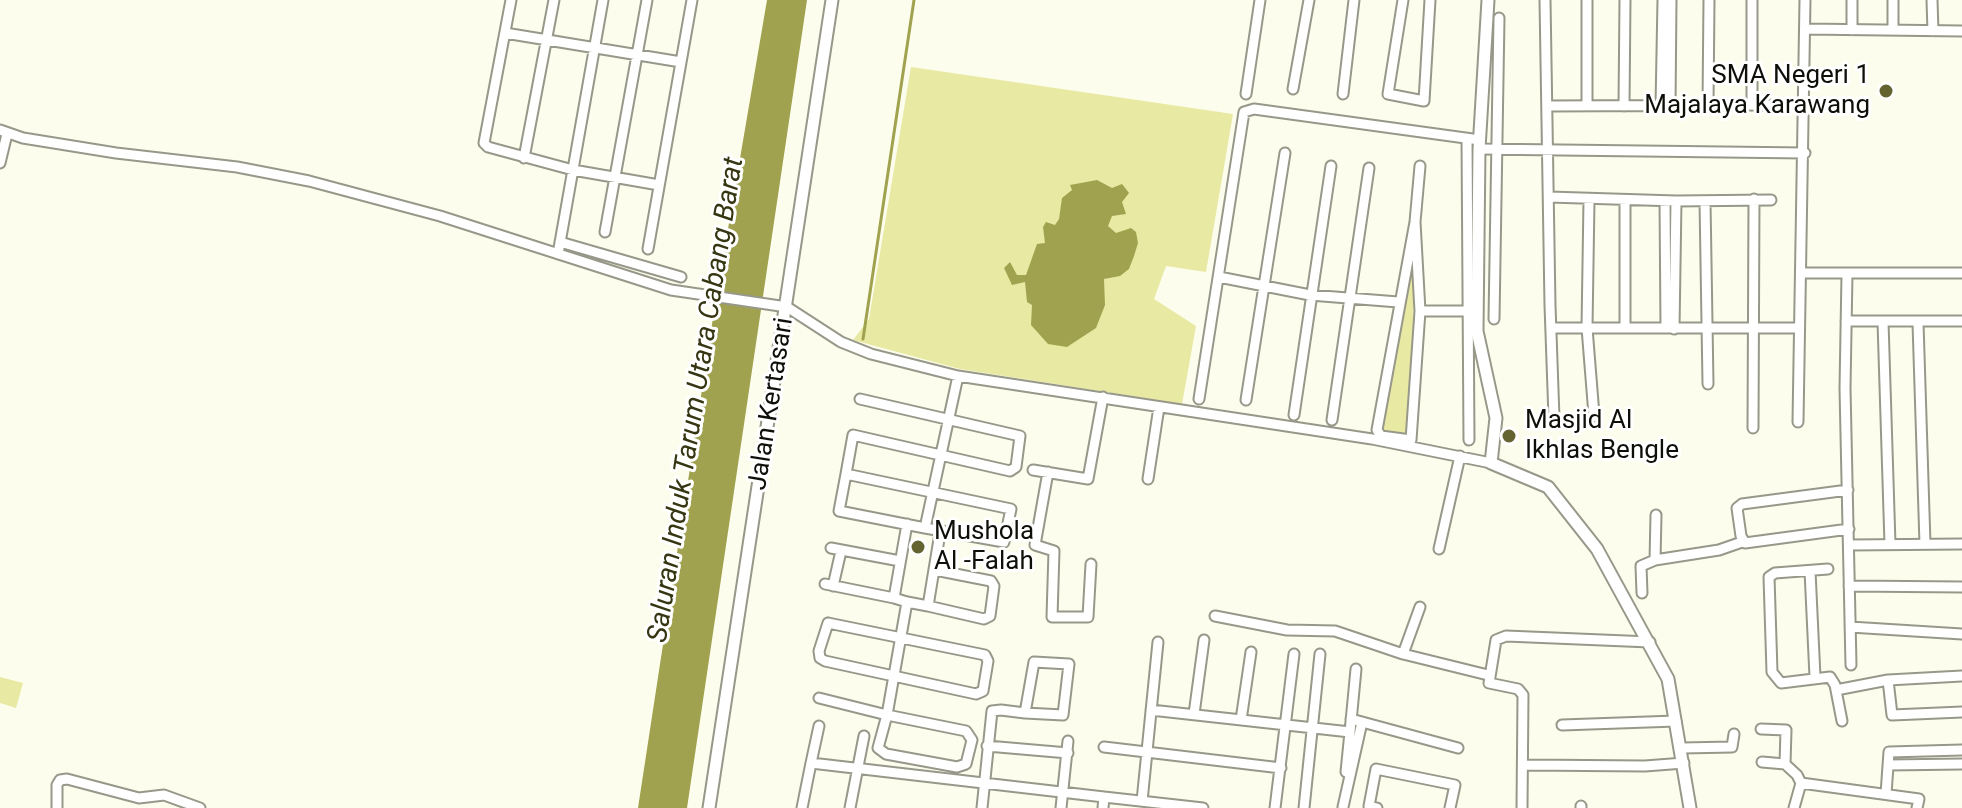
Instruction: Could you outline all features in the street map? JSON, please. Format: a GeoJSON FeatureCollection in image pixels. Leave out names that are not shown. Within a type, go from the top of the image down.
{"type":"FeatureCollection","features":[{"type":"Feature","properties":{"kind":"street"},"geometry":{"type":"LineString","coordinates":[[511,0],[484,143],[524,158],[573,170],[659,185]]}},
{"type":"Feature","properties":{"kind":"street"},"geometry":{"type":"LineString","coordinates":[[524,158],[554,0]]}},
{"type":"Feature","properties":{"kind":"street"},"geometry":{"type":"LineString","coordinates":[[558,254],[603,0]]}},
{"type":"Feature","properties":{"kind":"street"},"geometry":{"type":"LineString","coordinates":[[605,232],[647,0]]}},
{"type":"Feature","properties":{"kind":"street"},"geometry":{"type":"LineString","coordinates":[[648,249],[692,0]]}},
{"type":"Feature","properties":{"kind":"street","name":"Jalan Kertasari"},"geometry":{"type":"LineString","coordinates":[[709,808],[832,0]]}},
{"type":"Feature","properties":{"kind":"street"},"geometry":{"type":"LineString","coordinates":[[1246,94],[1260,0]]}},
{"type":"Feature","properties":{"kind":"street"},"geometry":{"type":"LineString","coordinates":[[1293,89],[1309,0]]}},
{"type":"Feature","properties":{"kind":"street"},"geometry":{"type":"LineString","coordinates":[[1343,94],[1354,0]]}},
{"type":"Feature","properties":{"kind":"street"},"geometry":{"type":"LineString","coordinates":[[1403,0],[1388,94],[1424,101],[1430,0]]}},
{"type":"Feature","properties":{"kind":"street"},"geometry":{"type":"LineString","coordinates":[[1545,0],[1554,418],[1559,423],[1588,421],[1594,415],[1587,328],[1589,200]]}},
{"type":"Feature","properties":{"kind":"street"},"geometry":{"type":"LineString","coordinates":[[1587,0],[1587,106]]}},
{"type":"Feature","properties":{"kind":"street"},"geometry":{"type":"LineString","coordinates":[[1624,106],[1625,0]]}},
{"type":"Feature","properties":{"kind":"street"},"geometry":{"type":"LineString","coordinates":[[1663,0],[1666,106]]}},
{"type":"Feature","properties":{"kind":"street"},"geometry":{"type":"LineString","coordinates":[[1666,106],[1671,0]]}},
{"type":"Feature","properties":{"kind":"street"},"geometry":{"type":"LineString","coordinates":[[1708,105],[1709,0]]}},
{"type":"Feature","properties":{"kind":"street"},"geometry":{"type":"LineString","coordinates":[[1752,0],[1752,105]]}},
{"type":"Feature","properties":{"kind":"street"},"geometry":{"type":"LineString","coordinates":[[1798,422],[1805,153],[1805,0]]}},
{"type":"Feature","properties":{"kind":"street"},"geometry":{"type":"LineString","coordinates":[[1852,0],[1852,30]]}},
{"type":"Feature","properties":{"kind":"street"},"geometry":{"type":"LineString","coordinates":[[1893,0],[1893,30]]}},
{"type":"Feature","properties":{"kind":"street"},"geometry":{"type":"LineString","coordinates":[[1932,0],[1933,31]]}},
{"type":"Feature","properties":{"kind":"street"},"geometry":{"type":"LineString","coordinates":[[1469,440],[1475,143],[1486,3]]}},
{"type":"Feature","properties":{"kind":"street"},"geometry":{"type":"LineString","coordinates":[[1494,319],[1499,18]]}},
{"type":"Feature","properties":{"kind":"street"},"geometry":{"type":"LineString","coordinates":[[1806,29],[1962,31]]}},
{"type":"Feature","properties":{"kind":"street"},"geometry":{"type":"LineString","coordinates":[[505,33],[681,62]]}},
{"type":"Feature","properties":{"kind":"street"},"geometry":{"type":"LineString","coordinates":[[1549,106],[1772,105]]}},
{"type":"Feature","properties":{"kind":"street"},"geometry":{"type":"LineString","coordinates":[[1199,399],[1244,112],[1248,108],[1475,143],[1497,150],[1805,153]]}},
{"type":"Feature","properties":{"kind":"street"},"geometry":{"type":"LineString","coordinates":[[0,163],[3,132],[309,181],[440,216],[674,291],[787,307],[861,350],[958,376],[1460,456],[1537,479],[1560,499],[1597,549],[1668,679],[1690,808]]}},
{"type":"Feature","properties":{"kind":"street"},"geometry":{"type":"LineString","coordinates":[[1475,143],[1477,331],[1496,418],[1491,463]]}},
{"type":"Feature","properties":{"kind":"street"},"geometry":{"type":"LineString","coordinates":[[1246,400],[1285,153]]}},
{"type":"Feature","properties":{"kind":"street"},"geometry":{"type":"LineString","coordinates":[[1294,415],[1331,166]]}},
{"type":"Feature","properties":{"kind":"street"},"geometry":{"type":"LineString","coordinates":[[1415,222],[1420,311],[1411,440],[1381,436],[1377,430],[1415,222],[1420,166]]}},
{"type":"Feature","properties":{"kind":"street"},"geometry":{"type":"LineString","coordinates":[[1332,420],[1369,168]]}},
{"type":"Feature","properties":{"kind":"street"},"geometry":{"type":"LineString","coordinates":[[1549,197],[1625,201],[1771,200]]}},
{"type":"Feature","properties":{"kind":"street"},"geometry":{"type":"LineString","coordinates":[[1753,428],[1754,199]]}},
{"type":"Feature","properties":{"kind":"street"},"geometry":{"type":"LineString","coordinates":[[1625,201],[1625,328]]}},
{"type":"Feature","properties":{"kind":"street"},"geometry":{"type":"LineString","coordinates":[[1670,201],[1670,329]]}},
{"type":"Feature","properties":{"kind":"street"},"geometry":{"type":"LineString","coordinates":[[1705,201],[1708,384]]}},
{"type":"Feature","properties":{"kind":"street"},"geometry":{"type":"LineString","coordinates":[[560,242],[681,277]]}},
{"type":"Feature","properties":{"kind":"street"},"geometry":{"type":"LineString","coordinates":[[1802,273],[1962,273]]}},
{"type":"Feature","properties":{"kind":"street"},"geometry":{"type":"LineString","coordinates":[[1847,274],[1851,665]]}},
{"type":"Feature","properties":{"kind":"street"},"geometry":{"type":"LineString","coordinates":[[1219,277],[1310,295],[1398,302]]}},
{"type":"Feature","properties":{"kind":"street"},"geometry":{"type":"LineString","coordinates":[[1420,311],[1470,311]]}},
{"type":"Feature","properties":{"kind":"street"},"geometry":{"type":"LineString","coordinates":[[1846,321],[1962,321]]}},
{"type":"Feature","properties":{"kind":"street"},"geometry":{"type":"LineString","coordinates":[[1883,322],[1890,544]]}},
{"type":"Feature","properties":{"kind":"street"},"geometry":{"type":"LineString","coordinates":[[1918,323],[1925,544]]}},
{"type":"Feature","properties":{"kind":"street"},"geometry":{"type":"LineString","coordinates":[[1552,328],[1799,328]]}},
{"type":"Feature","properties":{"kind":"street"},"geometry":{"type":"LineString","coordinates":[[925,528],[958,376]]}},
{"type":"Feature","properties":{"kind":"street"},"geometry":{"type":"LineString","coordinates":[[1033,470],[1088,479],[1103,397]]}},
{"type":"Feature","properties":{"kind":"street"},"geometry":{"type":"LineString","coordinates":[[846,474],[1011,509],[1004,542],[940,533],[839,511],[846,474],[855,434],[1010,471],[1016,467],[1021,439],[1017,434],[860,399]]}},
{"type":"Feature","properties":{"kind":"street"},"geometry":{"type":"LineString","coordinates":[[1148,479],[1159,407]]}},
{"type":"Feature","properties":{"kind":"street"},"geometry":{"type":"LineString","coordinates":[[1439,549],[1460,456]]}},
{"type":"Feature","properties":{"kind":"street"},"geometry":{"type":"LineString","coordinates":[[1048,472],[1035,545],[1054,551],[1052,617],[1088,617],[1091,564]]}},
{"type":"Feature","properties":{"kind":"street"},"geometry":{"type":"LineString","coordinates":[[1742,542],[1738,505],[1848,490]]}},
{"type":"Feature","properties":{"kind":"street"},"geometry":{"type":"LineString","coordinates":[[1655,560],[1656,515]]}},
{"type":"Feature","properties":{"kind":"street"},"geometry":{"type":"LineString","coordinates":[[894,598],[907,524]]}},
{"type":"Feature","properties":{"kind":"street"},"geometry":{"type":"LineString","coordinates":[[1642,593],[1641,566],[1655,560],[1719,550],[1742,542],[1849,529]]}},
{"type":"Feature","properties":{"kind":"street"},"geometry":{"type":"LineString","coordinates":[[928,606],[940,533]]}},
{"type":"Feature","properties":{"kind":"street"},"geometry":{"type":"LineString","coordinates":[[1850,545],[1962,544]]}},
{"type":"Feature","properties":{"kind":"street"},"geometry":{"type":"LineString","coordinates":[[900,561],[836,549],[829,585],[984,619],[990,616],[994,586],[991,581],[935,570]]}},
{"type":"Feature","properties":{"kind":"street"},"geometry":{"type":"LineString","coordinates":[[1828,569],[1775,573],[1769,577],[1772,672],[1781,683],[1830,677],[1842,721]]}},
{"type":"Feature","properties":{"kind":"street"},"geometry":{"type":"LineString","coordinates":[[1810,571],[1815,677]]}},
{"type":"Feature","properties":{"kind":"street"},"geometry":{"type":"LineString","coordinates":[[1849,586],[1962,587]]}},
{"type":"Feature","properties":{"kind":"street"},"geometry":{"type":"LineString","coordinates":[[819,698],[887,715],[966,731],[972,740],[966,764],[957,767],[878,748],[887,715],[907,602]]}},
{"type":"Feature","properties":{"kind":"street"},"geometry":{"type":"LineString","coordinates":[[1403,654],[1420,607]]}},
{"type":"Feature","properties":{"kind":"street"},"geometry":{"type":"LineString","coordinates":[[1215,616],[1287,630],[1335,631],[1403,654],[1488,675]]}},
{"type":"Feature","properties":{"kind":"street"},"geometry":{"type":"LineString","coordinates":[[828,623],[902,638],[985,655],[988,661],[983,691],[976,694],[894,678],[820,658],[824,626],[828,623]]}},
{"type":"Feature","properties":{"kind":"street"},"geometry":{"type":"LineString","coordinates":[[1850,627],[1962,634]]}},
{"type":"Feature","properties":{"kind":"street"},"geometry":{"type":"LineString","coordinates":[[1522,808],[1525,765],[1523,692],[1489,683],[1494,644],[1502,636],[1650,642]]}},
{"type":"Feature","properties":{"kind":"street"},"geometry":{"type":"LineString","coordinates":[[1194,714],[1204,640]]}},
{"type":"Feature","properties":{"kind":"street"},"geometry":{"type":"LineString","coordinates":[[1142,801],[1158,642]]}},
{"type":"Feature","properties":{"kind":"street"},"geometry":{"type":"LineString","coordinates":[[1241,720],[1251,652]]}},
{"type":"Feature","properties":{"kind":"street"},"geometry":{"type":"LineString","coordinates":[[1275,808],[1294,654]]}},
{"type":"Feature","properties":{"kind":"street"},"geometry":{"type":"LineString","coordinates":[[1304,808],[1320,654]]}},
{"type":"Feature","properties":{"kind":"street"},"geometry":{"type":"LineString","coordinates":[[982,808],[992,711],[1025,713],[1064,714],[1069,664],[1034,662],[1025,713]]}},
{"type":"Feature","properties":{"kind":"street"},"geometry":{"type":"LineString","coordinates":[[1343,808],[1356,669]]}},
{"type":"Feature","properties":{"kind":"street"},"geometry":{"type":"LineString","coordinates":[[1836,690],[1888,680],[1962,676]]}},
{"type":"Feature","properties":{"kind":"street"},"geometry":{"type":"LineString","coordinates":[[1888,680],[1892,715],[1962,712]]}},
{"type":"Feature","properties":{"kind":"street"},"geometry":{"type":"LineString","coordinates":[[1151,710],[1350,732]]}},
{"type":"Feature","properties":{"kind":"street"},"geometry":{"type":"LineString","coordinates":[[1351,719],[1458,748]]}},
{"type":"Feature","properties":{"kind":"street"},"geometry":{"type":"LineString","coordinates":[[1562,725],[1676,721]]}},
{"type":"Feature","properties":{"kind":"street"},"geometry":{"type":"LineString","coordinates":[[1343,808],[1362,722]]}},
{"type":"Feature","properties":{"kind":"street"},"geometry":{"type":"LineString","coordinates":[[802,808],[819,726]]}},
{"type":"Feature","properties":{"kind":"street"},"geometry":{"type":"LineString","coordinates":[[1761,729],[1786,730],[1785,764],[1801,783],[1886,794],[1918,803]]}},
{"type":"Feature","properties":{"kind":"street"},"geometry":{"type":"LineString","coordinates":[[1682,748],[1732,747],[1734,734]]}},
{"type":"Feature","properties":{"kind":"street"},"geometry":{"type":"LineString","coordinates":[[854,808],[864,736]]}},
{"type":"Feature","properties":{"kind":"street"},"geometry":{"type":"LineString","coordinates":[[1061,808],[1068,741]]}},
{"type":"Feature","properties":{"kind":"street"},"geometry":{"type":"LineString","coordinates":[[987,746],[1068,753]]}},
{"type":"Feature","properties":{"kind":"street"},"geometry":{"type":"LineString","coordinates":[[1104,747],[1281,768]]}},
{"type":"Feature","properties":{"kind":"street"},"geometry":{"type":"LineString","coordinates":[[1886,794],[1889,752],[1893,749],[1962,750]]}},
{"type":"Feature","properties":{"kind":"street"},"geometry":{"type":"LineString","coordinates":[[1762,762],[1785,764]]}},
{"type":"Feature","properties":{"kind":"street"},"geometry":{"type":"LineString","coordinates":[[811,763],[1063,792],[1103,802],[1142,801],[1203,808]]}},
{"type":"Feature","properties":{"kind":"street"},"geometry":{"type":"LineString","coordinates":[[1525,765],[1645,766],[1684,763]]}},
{"type":"Feature","properties":{"kind":"street"},"geometry":{"type":"LineString","coordinates":[[1888,765],[1962,764]]}},
{"type":"Feature","properties":{"kind":"street"},"geometry":{"type":"LineString","coordinates":[[1377,808],[1369,806],[1376,769],[1455,785],[1450,808]]}},
{"type":"Feature","properties":{"kind":"street"},"geometry":{"type":"LineString","coordinates":[[57,808],[57,785],[60,780],[67,779],[139,798],[164,795],[200,808]]}},
{"type":"Feature","properties":{"kind":"street"},"geometry":{"type":"LineString","coordinates":[[1794,808],[1801,783]]}},
{"type":"Feature","properties":{"kind":"green space"},"geometry":{"type":"Polygon","coordinates":[[[911,67],[1233,114],[1206,272],[1166,266],[1154,299],[1196,326],[1182,404],[960,369],[853,340],[869,319],[911,67]]]}},
{"type":"Feature","properties":{"kind":"green space"},"geometry":{"type":"Polygon","coordinates":[[[1412,248],[1414,287],[1410,435],[1380,431],[1412,248]]]}},
{"type":"Feature","properties":{"kind":"green space"},"geometry":{"type":"Polygon","coordinates":[[[0,677],[23,683],[16,708],[0,703],[0,677]]]}},
{"type":"Feature","properties":{"kind":"shaded area"},"geometry":{"type":"Polygon","coordinates":[[[767,0],[807,0],[687,808],[638,808],[714,311],[767,0]]]}},
{"type":"Feature","properties":{"kind":"shaded area"},"geometry":{"type":"Polygon","coordinates":[[[1097,180],[1112,188],[1122,184],[1129,193],[1122,202],[1126,214],[1112,216],[1108,226],[1116,233],[1131,228],[1136,232],[1138,243],[1129,269],[1120,276],[1104,279],[1105,305],[1096,328],[1067,347],[1048,344],[1031,325],[1032,305],[1027,302],[1025,282],[1012,285],[1004,268],[1010,262],[1017,275],[1026,275],[1037,244],[1045,243],[1043,227],[1046,222],[1055,225],[1059,219],[1062,198],[1072,190],[1070,185],[1097,180]]]}},
{"type":"Feature","properties":{"kind":"waterway"},"geometry":{"type":"LineString","coordinates":[[863,339],[914,0]]}},
{"type":"Feature","properties":{"kind":"place","name":"SMA Negeri 1 Majalaya Karawang"},"geometry":{"type":"Point","coordinates":[1886,91]}},
{"type":"Feature","properties":{"kind":"place","name":"Masjid Al Ikhlas Bengle"},"geometry":{"type":"Point","coordinates":[1509,436]}},
{"type":"Feature","properties":{"kind":"place","name":"Mushola Al -Falah"},"geometry":{"type":"Point","coordinates":[918,547]}},
{"type":"Feature","properties":{"kind":"water label","name":"Saluran Induk Tarum Utara Cabang Barat"},"geometry":{"type":"Point","coordinates":[697,400]}}]}
